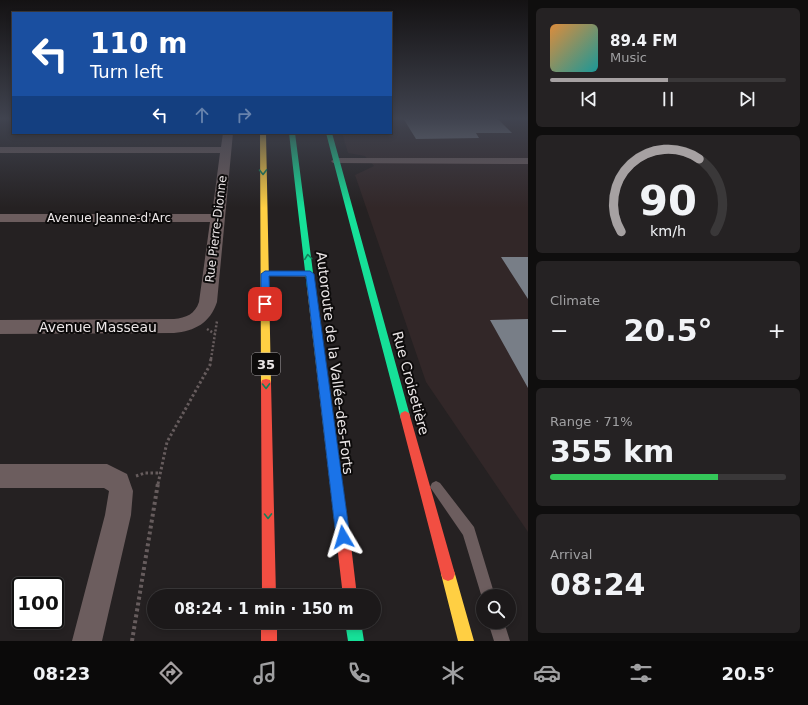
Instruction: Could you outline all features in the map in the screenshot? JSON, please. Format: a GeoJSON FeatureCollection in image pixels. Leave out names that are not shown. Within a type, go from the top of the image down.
{"type":"FeatureCollection","features":[{"type":"Feature","properties":{"kind":"main road","name":"35"},"geometry":{"type":"LineString","coordinates":[[263,148],[269,589]]}},
{"type":"Feature","properties":{"kind":"main road","name":"Autoroute de la Vallée-des-Forts"},"geometry":{"type":"LineString","coordinates":[[294,148],[349,589]]}},
{"type":"Feature","properties":{"kind":"main road","name":"Rue Croisetière"},"geometry":{"type":"LineString","coordinates":[[333,148],[466,641]]}},
{"type":"Feature","properties":{"kind":"main road"},"geometry":{"type":"LineString","coordinates":[[269,629],[269,641]]}},
{"type":"Feature","properties":{"kind":"main road"},"geometry":{"type":"LineString","coordinates":[[354,629],[356,641]]}},
{"type":"Feature","properties":{"kind":"street"},"geometry":{"type":"LineString","coordinates":[[0,150],[226,150]]}},
{"type":"Feature","properties":{"kind":"street","name":"Rue Pierre-Dionne"},"geometry":{"type":"LineString","coordinates":[[200,324],[202,315],[206,308],[226,150]]}},
{"type":"Feature","properties":{"kind":"street"},"geometry":{"type":"LineString","coordinates":[[337,161],[528,161]]}},
{"type":"Feature","properties":{"kind":"street","name":"Avenue Jeanne-d'Arc"},"geometry":{"type":"LineString","coordinates":[[0,218],[217,218]]}},
{"type":"Feature","properties":{"kind":"street","name":"Avenue Masseau"},"geometry":{"type":"LineString","coordinates":[[0,327],[174,326],[200,324]]}},
{"type":"Feature","properties":{"kind":"street"},"geometry":{"type":"LineString","coordinates":[[0,476],[107,476],[118,483],[121,491],[118,514],[87,641]]}},
{"type":"Feature","properties":{"kind":"lane"},"geometry":{"type":"LineString","coordinates":[[265,274],[310,274]]}},
{"type":"Feature","properties":{"kind":"lane"},"geometry":{"type":"LineString","coordinates":[[418,464],[469,532],[486,589]]}},
{"type":"Feature","properties":{"kind":"lane"},"geometry":{"type":"LineString","coordinates":[[498,629],[502,641]]}},
{"type":"Feature","properties":{"kind":"path"},"geometry":{"type":"LineString","coordinates":[[132,641],[159,473],[167,442],[210,365],[215,334],[200,324]]}},
{"type":"Feature","properties":{"kind":"path"},"geometry":{"type":"LineString","coordinates":[[145,473],[159,473]]}},
{"type":"Feature","properties":{"kind":"shaded area"},"geometry":{"type":"Polygon","coordinates":[[[346,148],[528,148],[528,532],[426,382],[355,175],[374,166],[365,156],[348,153],[346,148]]]}},
{"type":"Feature","properties":{"kind":"building"},"geometry":{"type":"Polygon","coordinates":[[[501,257],[528,257],[528,299],[501,257]]]}},
{"type":"Feature","properties":{"kind":"building"},"geometry":{"type":"Polygon","coordinates":[[[528,319],[528,388],[490,320],[528,319]]]}},
{"type":"Feature","properties":{"kind":"traffic: fast"},"geometry":{"type":"LineString","coordinates":[[294,148],[311,288]]}},
{"type":"Feature","properties":{"kind":"traffic: fast"},"geometry":{"type":"LineString","coordinates":[[333,148],[405,416]]}},
{"type":"Feature","properties":{"kind":"traffic: fast"},"geometry":{"type":"LineString","coordinates":[[354,629],[356,641]]}},
{"type":"Feature","properties":{"kind":"traffic: slow"},"geometry":{"type":"LineString","coordinates":[[263,148],[266,383]]}},
{"type":"Feature","properties":{"kind":"traffic: slow"},"geometry":{"type":"LineString","coordinates":[[311,288],[344,545]]}},
{"type":"Feature","properties":{"kind":"traffic: slow"},"geometry":{"type":"LineString","coordinates":[[448,574],[466,641]]}},
{"type":"Feature","properties":{"kind":"traffic: jam"},"geometry":{"type":"LineString","coordinates":[[266,383],[269,589]]}},
{"type":"Feature","properties":{"kind":"traffic: jam"},"geometry":{"type":"LineString","coordinates":[[405,416],[448,574]]}},
{"type":"Feature","properties":{"kind":"traffic: jam"},"geometry":{"type":"LineString","coordinates":[[344,545],[349,589]]}},
{"type":"Feature","properties":{"kind":"traffic: jam"},"geometry":{"type":"LineString","coordinates":[[269,629],[269,641]]}},
{"type":"Feature","properties":{"kind":"route"},"geometry":{"type":"LineString","coordinates":[[265,304],[265,274],[310,274],[343,537]]}}]}
